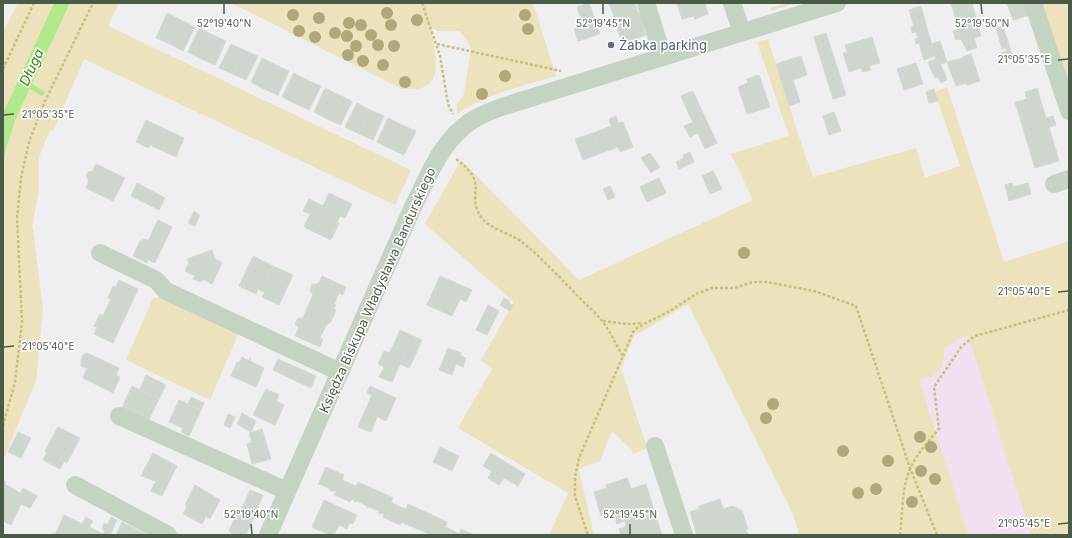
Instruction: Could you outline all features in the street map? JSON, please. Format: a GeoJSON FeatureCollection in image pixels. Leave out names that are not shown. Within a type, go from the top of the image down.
{"type":"FeatureCollection","features":[{"type":"Feature","properties":{"kind":"street"},"geometry":{"type":"LineString","coordinates":[[646,3],[663,57]]}},
{"type":"Feature","properties":{"kind":"street"},"geometry":{"type":"LineString","coordinates":[[732,3],[742,32]]}},
{"type":"Feature","properties":{"kind":"street"},"geometry":{"type":"LineString","coordinates":[[1033,3],[1069,111]]}},
{"type":"Feature","properties":{"kind":"street","name":"Księdza Biskupa Władysława Bandurskiego"},"geometry":{"type":"LineString","coordinates":[[268,535],[412,208],[442,150],[462,128],[479,116],[508,105],[827,5]]}},
{"type":"Feature","properties":{"kind":"street"},"geometry":{"type":"LineString","coordinates":[[100,253],[156,280],[166,291],[340,372]]}},
{"type":"Feature","properties":{"kind":"street"},"geometry":{"type":"LineString","coordinates":[[119,416],[287,491]]}},
{"type":"Feature","properties":{"kind":"street"},"geometry":{"type":"LineString","coordinates":[[655,446],[684,535]]}},
{"type":"Feature","properties":{"kind":"street"},"geometry":{"type":"LineString","coordinates":[[75,485],[168,535]]}},
{"type":"Feature","properties":{"kind":"path"},"geometry":{"type":"LineString","coordinates":[[3,69],[34,3]]}},
{"type":"Feature","properties":{"kind":"path"},"geometry":{"type":"LineString","coordinates":[[3,426],[15,382],[22,322],[17,218],[21,178],[29,142],[45,101],[93,3]]}},
{"type":"Feature","properties":{"kind":"path"},"geometry":{"type":"LineString","coordinates":[[422,3],[436,44],[448,104],[462,128]]}},
{"type":"Feature","properties":{"kind":"path"},"geometry":{"type":"LineString","coordinates":[[436,44],[562,71]]}},
{"type":"Feature","properties":{"kind":"path"},"geometry":{"type":"LineString","coordinates":[[470,171],[475,178],[477,188],[475,199],[481,217],[486,222],[523,243],[602,321],[616,342],[623,356]]}},
{"type":"Feature","properties":{"kind":"path"},"geometry":{"type":"LineString","coordinates":[[602,321],[627,324],[644,323],[660,317],[696,294],[712,288],[734,288],[752,282],[767,282],[814,291],[856,306],[910,468],[937,535]]}},
{"type":"Feature","properties":{"kind":"path"},"geometry":{"type":"LineString","coordinates":[[900,535],[905,492],[910,468],[924,445],[939,429],[934,387],[962,346],[975,336],[1069,310]]}},
{"type":"Feature","properties":{"kind":"path"},"geometry":{"type":"LineString","coordinates":[[588,535],[575,496],[575,477],[579,458],[633,332],[644,323]]}},
{"type":"Feature","properties":{"kind":"shaded area"},"geometry":{"type":"Polygon","coordinates":[[[18,3],[54,3],[3,113],[3,32],[18,3]]]}},
{"type":"Feature","properties":{"kind":"shaded area"},"geometry":{"type":"Polygon","coordinates":[[[70,3],[119,3],[108,26],[411,170],[395,205],[84,59],[53,131],[50,130],[39,157],[39,190],[32,228],[43,310],[36,381],[3,460],[3,163],[7,145],[5,138],[70,3]]]}},
{"type":"Feature","properties":{"kind":"shaded area"},"geometry":{"type":"Polygon","coordinates":[[[231,3],[533,3],[556,76],[493,96],[468,107],[457,114],[457,104],[464,94],[471,49],[466,39],[459,31],[437,31],[430,27],[436,62],[436,71],[433,78],[429,84],[421,88],[402,89],[231,3]]]}},
{"type":"Feature","properties":{"kind":"shaded area"},"geometry":{"type":"Polygon","coordinates":[[[786,3],[796,3],[771,11],[770,8],[786,3]]]}},
{"type":"Feature","properties":{"kind":"shaded area"},"geometry":{"type":"Polygon","coordinates":[[[1038,3],[1069,3],[1069,100],[1038,3]]]}},
{"type":"Feature","properties":{"kind":"shaded area"},"geometry":{"type":"Polygon","coordinates":[[[768,39],[813,177],[916,148],[925,178],[960,166],[935,92],[947,87],[1004,262],[1069,241],[1069,535],[1031,535],[968,336],[945,348],[943,366],[932,378],[920,379],[969,535],[799,535],[793,514],[688,304],[634,336],[621,368],[647,448],[633,454],[632,450],[612,431],[600,461],[580,468],[579,470],[594,535],[549,535],[568,493],[458,428],[492,369],[481,360],[514,302],[425,224],[461,160],[579,280],[753,200],[731,154],[789,136],[757,42],[768,39]]]}},
{"type":"Feature","properties":{"kind":"shaded area"},"geometry":{"type":"Polygon","coordinates":[[[162,296],[239,332],[210,400],[126,360],[153,298],[162,296]]]}},
{"type":"Feature","properties":{"kind":"sand"},"geometry":{"type":"Polygon","coordinates":[[[968,336],[1031,535],[969,535],[929,411],[920,379],[932,378],[943,366],[945,348],[963,337],[968,336]]]}},
{"type":"Feature","properties":{"kind":"water","name":"Długa"},"geometry":{"type":"Polygon","coordinates":[[[54,3],[70,3],[16,118],[3,163],[3,113],[54,3]]]}},
{"type":"Feature","properties":{"kind":"building"},"geometry":{"type":"Polygon","coordinates":[[[589,3],[600,34],[578,41],[574,29],[584,26],[577,7],[589,3]]]}},
{"type":"Feature","properties":{"kind":"building"},"geometry":{"type":"Polygon","coordinates":[[[609,3],[635,3],[636,6],[613,14],[609,3]]]}},
{"type":"Feature","properties":{"kind":"building"},"geometry":{"type":"Polygon","coordinates":[[[677,3],[705,3],[708,14],[695,19],[694,16],[682,19],[677,3]]]}},
{"type":"Feature","properties":{"kind":"building"},"geometry":{"type":"Polygon","coordinates":[[[951,3],[972,3],[981,36],[974,38],[977,48],[967,51],[961,39],[956,40],[953,31],[959,29],[951,3]]]}},
{"type":"Feature","properties":{"kind":"building"},"geometry":{"type":"Polygon","coordinates":[[[1007,3],[1025,3],[1030,15],[1013,20],[1007,3]]]}},
{"type":"Feature","properties":{"kind":"building"},"geometry":{"type":"Polygon","coordinates":[[[636,6],[638,13],[642,12],[647,27],[643,28],[646,35],[622,43],[613,14],[636,6]]]}},
{"type":"Feature","properties":{"kind":"building"},"geometry":{"type":"Polygon","coordinates":[[[921,6],[933,50],[922,54],[919,43],[916,44],[915,39],[918,38],[916,32],[912,33],[911,27],[914,26],[909,10],[921,6]]]}},
{"type":"Feature","properties":{"kind":"building"},"geometry":{"type":"Polygon","coordinates":[[[167,13],[181,20],[170,44],[156,38],[167,13]]]}},
{"type":"Feature","properties":{"kind":"building"},"geometry":{"type":"Polygon","coordinates":[[[181,20],[195,27],[183,51],[170,44],[181,20]]]}},
{"type":"Feature","properties":{"kind":"building"},"geometry":{"type":"Polygon","coordinates":[[[1003,26],[1013,58],[1003,62],[1000,53],[1007,51],[1006,48],[1002,49],[996,28],[1003,26]]]}},
{"type":"Feature","properties":{"kind":"building"},"geometry":{"type":"Polygon","coordinates":[[[199,28],[213,35],[201,59],[188,52],[199,28]]]}},
{"type":"Feature","properties":{"kind":"building"},"geometry":{"type":"Polygon","coordinates":[[[826,33],[846,95],[833,99],[814,37],[826,33]]]}},
{"type":"Feature","properties":{"kind":"building"},"geometry":{"type":"Polygon","coordinates":[[[213,35],[226,41],[215,65],[201,59],[213,35]]]}},
{"type":"Feature","properties":{"kind":"building"},"geometry":{"type":"Polygon","coordinates":[[[872,37],[880,63],[869,66],[871,70],[863,72],[861,68],[849,72],[843,53],[847,52],[845,45],[872,37]]]}},
{"type":"Feature","properties":{"kind":"building"},"geometry":{"type":"Polygon","coordinates":[[[940,41],[947,62],[941,64],[938,58],[936,59],[931,44],[940,41]]]}},
{"type":"Feature","properties":{"kind":"building"},"geometry":{"type":"Polygon","coordinates":[[[231,44],[244,50],[233,74],[219,68],[231,44]]]}},
{"type":"Feature","properties":{"kind":"building"},"geometry":{"type":"Polygon","coordinates":[[[244,50],[258,56],[246,80],[233,74],[244,50]]]}},
{"type":"Feature","properties":{"kind":"building"},"geometry":{"type":"Polygon","coordinates":[[[933,50],[935,56],[924,60],[922,54],[933,50]]]}},
{"type":"Feature","properties":{"kind":"building"},"geometry":{"type":"Polygon","coordinates":[[[971,54],[980,81],[967,85],[966,83],[956,86],[947,62],[963,58],[962,57],[971,54]]]}},
{"type":"Feature","properties":{"kind":"building"},"geometry":{"type":"Polygon","coordinates":[[[801,56],[807,75],[793,80],[800,102],[789,106],[776,64],[801,56]]]}},
{"type":"Feature","properties":{"kind":"building"},"geometry":{"type":"Polygon","coordinates":[[[262,58],[276,65],[264,89],[251,82],[262,58]]]}},
{"type":"Feature","properties":{"kind":"building"},"geometry":{"type":"Polygon","coordinates":[[[938,58],[941,66],[931,70],[928,62],[938,58]]]}},
{"type":"Feature","properties":{"kind":"building"},"geometry":{"type":"Polygon","coordinates":[[[916,63],[923,84],[904,90],[897,69],[916,63]]]}},
{"type":"Feature","properties":{"kind":"building"},"geometry":{"type":"Polygon","coordinates":[[[276,65],[289,71],[278,95],[264,89],[276,65]]]}},
{"type":"Feature","properties":{"kind":"building"},"geometry":{"type":"Polygon","coordinates":[[[941,66],[945,74],[935,78],[931,70],[941,66]]]}},
{"type":"Feature","properties":{"kind":"building"},"geometry":{"type":"Polygon","coordinates":[[[294,73],[307,80],[296,104],[282,97],[294,73]]]}},
{"type":"Feature","properties":{"kind":"building"},"geometry":{"type":"Polygon","coordinates":[[[945,74],[947,80],[941,83],[938,77],[945,74]]]}},
{"type":"Feature","properties":{"kind":"building"},"geometry":{"type":"Polygon","coordinates":[[[759,75],[770,107],[747,114],[738,87],[748,83],[747,79],[759,75]]]}},
{"type":"Feature","properties":{"kind":"building"},"geometry":{"type":"Polygon","coordinates":[[[307,80],[321,86],[309,110],[296,104],[307,80]]]}},
{"type":"Feature","properties":{"kind":"building"},"geometry":{"type":"Polygon","coordinates":[[[325,88],[339,95],[327,119],[314,112],[325,88]]]}},
{"type":"Feature","properties":{"kind":"building"},"geometry":{"type":"Polygon","coordinates":[[[1037,88],[1046,118],[1053,116],[1056,125],[1049,127],[1059,161],[1035,168],[1015,102],[1027,99],[1025,92],[1037,88]]]}},
{"type":"Feature","properties":{"kind":"building"},"geometry":{"type":"Polygon","coordinates":[[[934,89],[938,101],[929,103],[926,92],[934,89]]]}},
{"type":"Feature","properties":{"kind":"building"},"geometry":{"type":"Polygon","coordinates":[[[693,91],[702,111],[690,117],[681,96],[693,91]]]}},
{"type":"Feature","properties":{"kind":"building"},"geometry":{"type":"Polygon","coordinates":[[[339,95],[352,101],[341,125],[327,119],[339,95]]]}},
{"type":"Feature","properties":{"kind":"building"},"geometry":{"type":"Polygon","coordinates":[[[357,103],[370,110],[359,134],[345,127],[357,103]]]}},
{"type":"Feature","properties":{"kind":"building"},"geometry":{"type":"Polygon","coordinates":[[[370,110],[384,116],[373,140],[359,134],[370,110]]]}},
{"type":"Feature","properties":{"kind":"building"},"geometry":{"type":"Polygon","coordinates":[[[702,111],[717,143],[705,149],[698,133],[690,137],[684,126],[693,122],[690,116],[702,111]]]}},
{"type":"Feature","properties":{"kind":"building"},"geometry":{"type":"Polygon","coordinates":[[[834,112],[841,131],[829,135],[823,116],[834,112]]]}},
{"type":"Feature","properties":{"kind":"building"},"geometry":{"type":"Polygon","coordinates":[[[616,116],[618,123],[623,122],[633,147],[620,152],[618,147],[601,153],[593,133],[611,126],[609,119],[616,116]]]}},
{"type":"Feature","properties":{"kind":"building"},"geometry":{"type":"Polygon","coordinates":[[[388,118],[402,125],[391,149],[377,142],[388,118]]]}},
{"type":"Feature","properties":{"kind":"building"},"geometry":{"type":"Polygon","coordinates":[[[146,120],[184,138],[176,157],[150,145],[149,148],[136,142],[146,120]]]}},
{"type":"Feature","properties":{"kind":"building"},"geometry":{"type":"Polygon","coordinates":[[[402,125],[416,131],[404,155],[391,149],[402,125]]]}},
{"type":"Feature","properties":{"kind":"building"},"geometry":{"type":"Polygon","coordinates":[[[593,133],[601,153],[583,160],[575,139],[593,133]]]}},
{"type":"Feature","properties":{"kind":"building"},"geometry":{"type":"Polygon","coordinates":[[[690,152],[694,162],[679,169],[676,162],[684,158],[683,155],[690,152]]]}},
{"type":"Feature","properties":{"kind":"building"},"geometry":{"type":"Polygon","coordinates":[[[650,153],[660,167],[651,173],[641,158],[650,153]]]}},
{"type":"Feature","properties":{"kind":"building"},"geometry":{"type":"Polygon","coordinates":[[[96,164],[125,178],[113,201],[86,188],[89,180],[86,176],[88,172],[93,171],[96,164]]]}},
{"type":"Feature","properties":{"kind":"building"},"geometry":{"type":"Polygon","coordinates":[[[713,171],[722,189],[710,194],[702,176],[713,171]]]}},
{"type":"Feature","properties":{"kind":"building"},"geometry":{"type":"Polygon","coordinates":[[[659,178],[666,193],[647,202],[640,187],[659,178]]]}},
{"type":"Feature","properties":{"kind":"building"},"geometry":{"type":"Polygon","coordinates":[[[137,183],[165,198],[159,210],[131,196],[137,183]]]}},
{"type":"Feature","properties":{"kind":"building"},"geometry":{"type":"Polygon","coordinates":[[[1012,183],[1013,187],[1028,183],[1031,194],[1009,201],[1005,185],[1012,183]]]}},
{"type":"Feature","properties":{"kind":"building"},"geometry":{"type":"Polygon","coordinates":[[[610,186],[615,197],[608,200],[603,189],[610,186]]]}},
{"type":"Feature","properties":{"kind":"building"},"geometry":{"type":"Polygon","coordinates":[[[329,193],[352,204],[345,218],[340,216],[337,222],[339,223],[331,240],[304,227],[310,214],[303,211],[309,199],[323,206],[329,193]]]}},
{"type":"Feature","properties":{"kind":"building"},"geometry":{"type":"Polygon","coordinates":[[[194,211],[200,215],[195,226],[188,223],[194,211]]]}},
{"type":"Feature","properties":{"kind":"building"},"geometry":{"type":"Polygon","coordinates":[[[158,220],[172,227],[155,263],[148,260],[147,263],[133,256],[140,241],[145,239],[148,241],[158,220]]]}},
{"type":"Feature","properties":{"kind":"building"},"geometry":{"type":"Polygon","coordinates":[[[212,250],[215,259],[222,263],[212,284],[203,279],[201,282],[193,279],[195,276],[185,271],[189,263],[187,259],[212,250]]]}},
{"type":"Feature","properties":{"kind":"building"},"geometry":{"type":"Polygon","coordinates":[[[253,256],[273,266],[261,291],[258,289],[256,294],[239,286],[253,256]]]}},
{"type":"Feature","properties":{"kind":"building"},"geometry":{"type":"Polygon","coordinates":[[[273,266],[293,275],[279,305],[262,297],[265,292],[261,291],[273,266]]]}},
{"type":"Feature","properties":{"kind":"building"},"geometry":{"type":"Polygon","coordinates":[[[322,276],[346,287],[343,295],[339,293],[334,304],[336,305],[334,309],[336,310],[333,317],[308,306],[313,295],[310,290],[312,284],[318,284],[322,276]]]}},
{"type":"Feature","properties":{"kind":"building"},"geometry":{"type":"Polygon","coordinates":[[[440,276],[472,290],[466,302],[460,299],[452,316],[427,305],[440,276]]]}},
{"type":"Feature","properties":{"kind":"building"},"geometry":{"type":"Polygon","coordinates":[[[119,280],[138,289],[113,343],[94,334],[97,327],[94,326],[100,314],[103,316],[111,299],[108,298],[113,286],[116,287],[119,280]]]}},
{"type":"Feature","properties":{"kind":"building"},"geometry":{"type":"Polygon","coordinates":[[[504,298],[510,301],[509,303],[513,305],[510,311],[500,305],[504,298]]]}},
{"type":"Feature","properties":{"kind":"building"},"geometry":{"type":"Polygon","coordinates":[[[488,305],[499,311],[487,335],[476,330],[488,305]]]}},
{"type":"Feature","properties":{"kind":"building"},"geometry":{"type":"Polygon","coordinates":[[[308,306],[333,317],[330,323],[328,323],[325,327],[320,338],[323,339],[320,347],[295,336],[299,328],[295,324],[298,318],[303,318],[308,306]]]}},
{"type":"Feature","properties":{"kind":"building"},"geometry":{"type":"Polygon","coordinates":[[[400,330],[422,340],[412,362],[403,358],[405,352],[393,346],[400,330]]]}},
{"type":"Feature","properties":{"kind":"building"},"geometry":{"type":"Polygon","coordinates":[[[393,346],[405,352],[403,358],[412,362],[409,368],[400,364],[392,382],[379,377],[384,367],[378,364],[384,351],[389,353],[393,346]]]}},
{"type":"Feature","properties":{"kind":"building"},"geometry":{"type":"Polygon","coordinates":[[[448,348],[461,353],[460,355],[466,358],[463,367],[456,364],[452,375],[439,370],[448,348]]]}},
{"type":"Feature","properties":{"kind":"building"},"geometry":{"type":"Polygon","coordinates":[[[87,353],[119,368],[116,375],[120,377],[113,393],[83,378],[87,368],[81,366],[81,361],[83,355],[87,353]]]}},
{"type":"Feature","properties":{"kind":"building"},"geometry":{"type":"Polygon","coordinates":[[[242,357],[249,361],[250,358],[250,361],[264,368],[256,387],[231,376],[237,362],[239,363],[242,357]]]}},
{"type":"Feature","properties":{"kind":"building"},"geometry":{"type":"Polygon","coordinates":[[[278,359],[316,376],[311,388],[273,370],[278,359]]]}},
{"type":"Feature","properties":{"kind":"building"},"geometry":{"type":"Polygon","coordinates":[[[146,375],[166,385],[159,399],[140,389],[146,375]]]}},
{"type":"Feature","properties":{"kind":"building"},"geometry":{"type":"Polygon","coordinates":[[[132,386],[159,399],[147,423],[121,410],[132,386]]]}},
{"type":"Feature","properties":{"kind":"building"},"geometry":{"type":"Polygon","coordinates":[[[370,386],[396,398],[386,421],[365,411],[372,395],[367,393],[370,386]]]}},
{"type":"Feature","properties":{"kind":"building"},"geometry":{"type":"Polygon","coordinates":[[[266,389],[279,395],[276,401],[284,405],[275,425],[253,415],[266,389]]]}},
{"type":"Feature","properties":{"kind":"building"},"geometry":{"type":"Polygon","coordinates":[[[191,397],[204,403],[201,410],[188,404],[191,397]]]}},
{"type":"Feature","properties":{"kind":"building"},"geometry":{"type":"Polygon","coordinates":[[[179,400],[201,410],[189,436],[181,432],[183,428],[169,422],[179,400]]]}},
{"type":"Feature","properties":{"kind":"building"},"geometry":{"type":"Polygon","coordinates":[[[365,411],[377,417],[371,432],[358,427],[365,411]]]}},
{"type":"Feature","properties":{"kind":"building"},"geometry":{"type":"Polygon","coordinates":[[[242,413],[256,421],[251,432],[237,424],[242,413]]]}},
{"type":"Feature","properties":{"kind":"building"},"geometry":{"type":"Polygon","coordinates":[[[228,414],[235,417],[230,428],[224,425],[228,414]]]}},
{"type":"Feature","properties":{"kind":"building"},"geometry":{"type":"Polygon","coordinates":[[[58,427],[80,438],[67,463],[45,451],[58,427]]]}},
{"type":"Feature","properties":{"kind":"building"},"geometry":{"type":"Polygon","coordinates":[[[262,429],[271,459],[252,464],[247,444],[252,442],[249,433],[262,429]]]}},
{"type":"Feature","properties":{"kind":"building"},"geometry":{"type":"Polygon","coordinates":[[[18,432],[31,438],[21,458],[8,452],[18,432]]]}},
{"type":"Feature","properties":{"kind":"building"},"geometry":{"type":"Polygon","coordinates":[[[440,447],[459,456],[452,471],[433,462],[440,447]]]}},
{"type":"Feature","properties":{"kind":"building"},"geometry":{"type":"Polygon","coordinates":[[[47,452],[64,461],[60,469],[43,460],[47,452]]]}},
{"type":"Feature","properties":{"kind":"building"},"geometry":{"type":"Polygon","coordinates":[[[153,453],[177,466],[162,496],[151,491],[156,481],[141,476],[153,453]]]}},
{"type":"Feature","properties":{"kind":"building"},"geometry":{"type":"Polygon","coordinates":[[[491,453],[525,474],[518,486],[504,478],[499,485],[488,478],[492,471],[483,466],[491,453]]]}},
{"type":"Feature","properties":{"kind":"building"},"geometry":{"type":"Polygon","coordinates":[[[326,467],[344,475],[342,480],[349,483],[342,498],[334,495],[336,491],[330,491],[330,489],[320,484],[318,485],[326,467]]]}},
{"type":"Feature","properties":{"kind":"building"},"geometry":{"type":"Polygon","coordinates":[[[627,478],[631,489],[646,484],[662,535],[621,535],[619,529],[626,526],[625,521],[617,524],[613,512],[601,516],[594,492],[607,488],[606,485],[627,478]]]}},
{"type":"Feature","properties":{"kind":"building"},"geometry":{"type":"Polygon","coordinates":[[[3,480],[6,482],[5,484],[20,493],[23,488],[37,496],[30,508],[21,504],[11,525],[3,521],[3,480]]]}},
{"type":"Feature","properties":{"kind":"building"},"geometry":{"type":"Polygon","coordinates":[[[358,482],[376,490],[367,508],[367,506],[357,501],[355,502],[352,499],[350,502],[342,498],[349,483],[356,486],[358,482]]]}},
{"type":"Feature","properties":{"kind":"building"},"geometry":{"type":"Polygon","coordinates":[[[195,485],[220,500],[210,519],[206,516],[202,524],[183,514],[187,507],[185,505],[195,485]]]}},
{"type":"Feature","properties":{"kind":"building"},"geometry":{"type":"Polygon","coordinates":[[[250,490],[263,495],[246,535],[233,535],[229,531],[237,512],[240,513],[250,490]]]}},
{"type":"Feature","properties":{"kind":"building"},"geometry":{"type":"Polygon","coordinates":[[[376,490],[393,498],[391,502],[398,506],[391,521],[383,517],[384,514],[378,513],[379,511],[369,507],[367,508],[376,490]]]}},
{"type":"Feature","properties":{"kind":"building"},"geometry":{"type":"Polygon","coordinates":[[[720,499],[723,509],[733,506],[742,511],[748,529],[746,530],[748,535],[707,535],[706,533],[697,535],[690,512],[699,509],[699,506],[720,499]]]}},
{"type":"Feature","properties":{"kind":"building"},"geometry":{"type":"Polygon","coordinates":[[[324,500],[357,515],[353,524],[349,523],[347,529],[339,525],[334,535],[330,535],[312,527],[324,500]]]}},
{"type":"Feature","properties":{"kind":"building"},"geometry":{"type":"Polygon","coordinates":[[[408,504],[428,513],[420,530],[401,522],[400,525],[391,521],[398,506],[406,509],[408,504]]]}},
{"type":"Feature","properties":{"kind":"building"},"geometry":{"type":"Polygon","coordinates":[[[428,513],[447,522],[445,527],[452,530],[450,535],[431,535],[420,530],[428,513]]]}},
{"type":"Feature","properties":{"kind":"building"},"geometry":{"type":"Polygon","coordinates":[[[64,515],[82,524],[86,517],[93,521],[89,527],[103,534],[105,531],[102,529],[104,523],[107,525],[111,517],[117,520],[110,535],[55,535],[64,515]]]}},
{"type":"Feature","properties":{"kind":"building"},"geometry":{"type":"Polygon","coordinates":[[[122,522],[147,535],[116,535],[122,522]]]}},
{"type":"Feature","properties":{"kind":"building"},"geometry":{"type":"Polygon","coordinates":[[[461,529],[474,535],[450,535],[452,530],[459,534],[461,529]]]}},
{"type":"Feature","properties":{"kind":"waterway","name":"Długa"},"geometry":{"type":"LineString","coordinates":[[27,84],[42,93]]}},
{"type":"Feature","properties":{"kind":"place","name":"Żabka parking"},"geometry":{"type":"Point","coordinates":[611,45]}}]}
